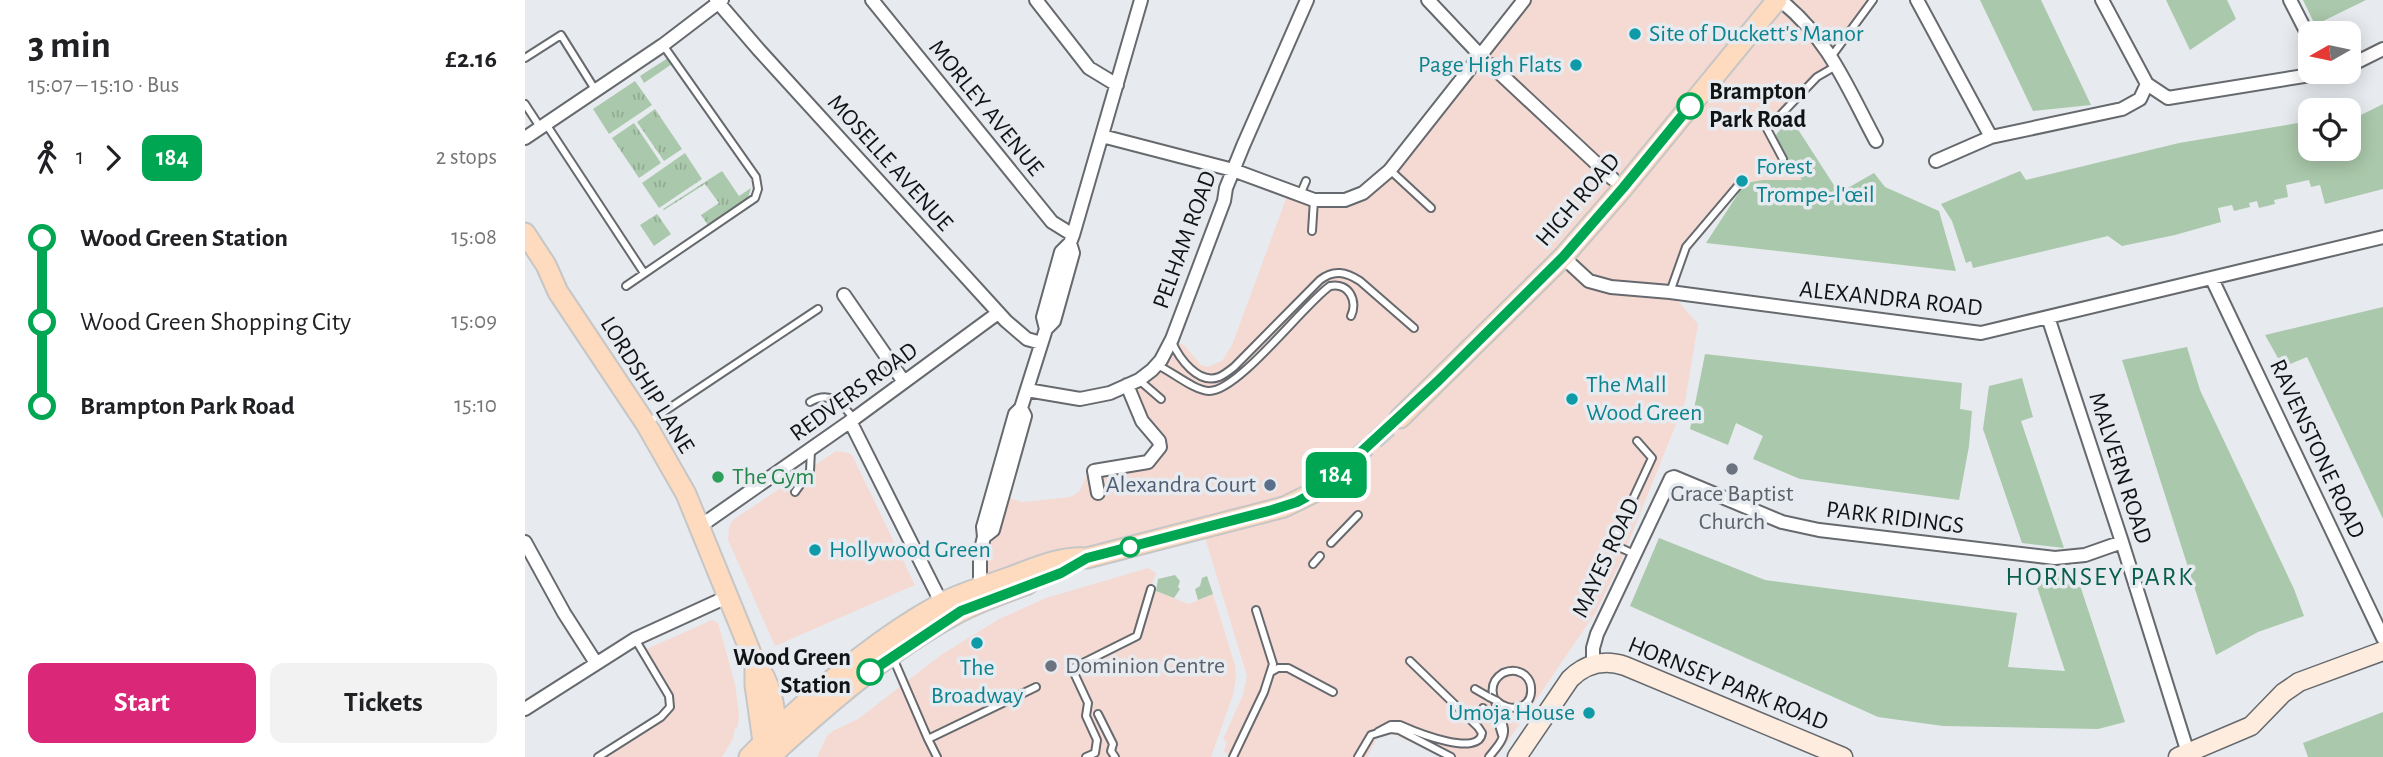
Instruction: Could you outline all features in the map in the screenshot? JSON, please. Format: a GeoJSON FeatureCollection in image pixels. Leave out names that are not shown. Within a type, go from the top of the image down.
{"type":"FeatureCollection","features":[{"type":"Feature","properties":{"kind":"main road","name":"HIGH ROAD"},"geometry":{"type":"LineString","coordinates":[[1400,418],[1563,257],[1778,0]]}},
{"type":"Feature","properties":{"kind":"main road","name":"LORDSHIP LANE"},"geometry":{"type":"LineString","coordinates":[[525,233],[546,265],[558,292],[646,424],[685,494],[755,663],[755,685],[772,749]]}},
{"type":"Feature","properties":{"kind":"main road","name":"LORDSHIP LANE"},"geometry":{"type":"LineString","coordinates":[[525,254],[558,292]]}},
{"type":"Feature","properties":{"kind":"main road"},"geometry":{"type":"LineString","coordinates":[[772,749],[799,707],[838,675],[945,610],[981,594],[1061,573],[1087,558],[1284,507],[1321,489],[1353,460]]}},
{"type":"Feature","properties":{"kind":"main road"},"geometry":{"type":"LineString","coordinates":[[749,757],[772,749],[892,656],[945,610]]}},
{"type":"Feature","properties":{"kind":"main road"},"geometry":{"type":"LineString","coordinates":[[2183,755],[2251,726],[2283,693],[2299,682],[2383,650]]}},
{"type":"Feature","properties":{"kind":"main road","name":"HORNSEY PARK ROAD"},"geometry":{"type":"LineString","coordinates":[[1593,664],[1612,662],[1625,666],[1834,755]]}},
{"type":"Feature","properties":{"kind":"main road"},"geometry":{"type":"LineString","coordinates":[[1517,757],[1570,679],[1593,664]]}},
{"type":"Feature","properties":{"kind":"street","name":"MORLEY AVENUE"},"geometry":{"type":"LineString","coordinates":[[872,0],[1052,222],[1072,239]]}},
{"type":"Feature","properties":{"kind":"street"},"geometry":{"type":"LineString","coordinates":[[1036,0],[1089,68],[1117,85]]}},
{"type":"Feature","properties":{"kind":"street"},"geometry":{"type":"LineString","coordinates":[[981,594],[980,553],[984,537],[983,527],[1015,414],[1021,408],[1046,329],[1053,321],[1067,276],[1073,253],[1072,239],[1141,0]]}},
{"type":"Feature","properties":{"kind":"street","name":"PELHAM ROAD"},"geometry":{"type":"LineString","coordinates":[[1027,390],[1080,399],[1093,398],[1133,383],[1157,365],[1172,340],[1233,170],[1307,0]]}},
{"type":"Feature","properties":{"kind":"street"},"geometry":{"type":"LineString","coordinates":[[1428,0],[1480,55]]}},
{"type":"Feature","properties":{"kind":"street"},"geometry":{"type":"LineString","coordinates":[[1102,136],[1233,170],[1314,200],[1345,200],[1363,192],[1389,170],[1524,0]]}},
{"type":"Feature","properties":{"kind":"street"},"geometry":{"type":"LineString","coordinates":[[1778,0],[1803,19],[1834,61],[1876,141]]}},
{"type":"Feature","properties":{"kind":"street"},"geometry":{"type":"LineString","coordinates":[[1917,0],[1991,137]]}},
{"type":"Feature","properties":{"kind":"street"},"geometry":{"type":"LineString","coordinates":[[2102,0],[2147,84],[2168,98],[2298,77]]}},
{"type":"Feature","properties":{"kind":"street"},"geometry":{"type":"LineString","coordinates":[[2290,0],[2301,21]]}},
{"type":"Feature","properties":{"kind":"street"},"geometry":{"type":"LineString","coordinates":[[525,138],[663,45],[719,1]]}},
{"type":"Feature","properties":{"kind":"street","name":"MOSELLE AVENUE"},"geometry":{"type":"LineString","coordinates":[[719,1],[759,50],[998,313],[1017,332],[1041,344]]}},
{"type":"Feature","properties":{"kind":"street"},"geometry":{"type":"LineString","coordinates":[[2361,60],[2383,49]]}},
{"type":"Feature","properties":{"kind":"street"},"geometry":{"type":"LineString","coordinates":[[1491,65],[1613,179]]}},
{"type":"Feature","properties":{"kind":"street"},"geometry":{"type":"LineString","coordinates":[[1936,161],[1991,137],[2122,109],[2140,99],[2147,84]]}},
{"type":"Feature","properties":{"kind":"street","name":"ALEXANDRA ROAD"},"geometry":{"type":"LineString","coordinates":[[1563,257],[1581,276],[1594,283],[1981,334],[2383,237]]}},
{"type":"Feature","properties":{"kind":"street","name":"RAVENSTONE ROAD"},"geometry":{"type":"LineString","coordinates":[[2212,279],[2383,638]]}},
{"type":"Feature","properties":{"kind":"street"},"geometry":{"type":"LineString","coordinates":[[844,295],[904,382]]}},
{"type":"Feature","properties":{"kind":"street","name":"REDVERS ROAD"},"geometry":{"type":"LineString","coordinates":[[699,527],[998,313]]}},
{"type":"Feature","properties":{"kind":"street","name":"MALVERN ROAD"},"geometry":{"type":"LineString","coordinates":[[2048,317],[2122,542],[2183,755]]}},
{"type":"Feature","properties":{"kind":"street"},"geometry":{"type":"LineString","coordinates":[[1098,493],[1094,471],[1147,462],[1160,447],[1142,421],[1133,383]]}},
{"type":"Feature","properties":{"kind":"street"},"geometry":{"type":"LineString","coordinates":[[852,420],[945,610]]}},
{"type":"Feature","properties":{"kind":"street","name":"PARK RIDINGS"},"geometry":{"type":"LineString","coordinates":[[1671,478],[1677,477],[1782,522],[1819,530],[2055,558],[2085,555],[2122,542]]}},
{"type":"Feature","properties":{"kind":"street","name":"MAYES ROAD"},"geometry":{"type":"LineString","coordinates":[[1593,664],[1593,648],[1597,635],[1671,478]]}},
{"type":"Feature","properties":{"kind":"street"},"geometry":{"type":"LineString","coordinates":[[525,542],[564,613],[596,663]]}},
{"type":"Feature","properties":{"kind":"street"},"geometry":{"type":"LineString","coordinates":[[525,709],[635,639],[729,597]]}},
{"type":"Feature","properties":{"kind":"lane"},"geometry":{"type":"LineString","coordinates":[[1783,159],[1767,129],[1834,61],[1873,0]]}},
{"type":"Feature","properties":{"kind":"lane"},"geometry":{"type":"LineString","coordinates":[[525,58],[561,36],[596,91]]}},
{"type":"Feature","properties":{"kind":"lane"},"geometry":{"type":"LineString","coordinates":[[626,286],[755,198],[758,189],[756,177],[743,156],[663,45]]}},
{"type":"Feature","properties":{"kind":"lane"},"geometry":{"type":"LineString","coordinates":[[525,104],[543,125],[644,272]]}},
{"type":"Feature","properties":{"kind":"lane"},"geometry":{"type":"LineString","coordinates":[[1389,170],[1431,208]]}},
{"type":"Feature","properties":{"kind":"lane"},"geometry":{"type":"LineString","coordinates":[[1300,195],[1306,181]]}},
{"type":"Feature","properties":{"kind":"lane"},"geometry":{"type":"LineString","coordinates":[[1670,292],[1686,247],[1742,181]]}},
{"type":"Feature","properties":{"kind":"lane"},"geometry":{"type":"LineString","coordinates":[[1312,232],[1314,200]]}},
{"type":"Feature","properties":{"kind":"lane"},"geometry":{"type":"LineString","coordinates":[[1172,340],[1175,350],[1188,367],[1207,377],[1220,377],[1234,367],[1320,280],[1334,273],[1350,275],[1360,281],[1414,328]]}},
{"type":"Feature","properties":{"kind":"lane"},"geometry":{"type":"LineString","coordinates":[[1157,365],[1196,387],[1209,391],[1217,390],[1262,354],[1330,286],[1343,286],[1349,290],[1354,309],[1351,316]]}},
{"type":"Feature","properties":{"kind":"lane"},"geometry":{"type":"LineString","coordinates":[[646,424],[818,309]]}},
{"type":"Feature","properties":{"kind":"lane"},"geometry":{"type":"LineString","coordinates":[[1133,383],[1161,399]]}},
{"type":"Feature","properties":{"kind":"lane"},"geometry":{"type":"LineString","coordinates":[[810,402],[821,397],[835,399],[845,406],[852,420]]}},
{"type":"Feature","properties":{"kind":"lane"},"geometry":{"type":"LineString","coordinates":[[1636,555],[1612,544],[1653,458],[1637,442]]}},
{"type":"Feature","properties":{"kind":"lane"},"geometry":{"type":"LineString","coordinates":[[795,492],[810,471],[811,448]]}},
{"type":"Feature","properties":{"kind":"lane"},"geometry":{"type":"LineString","coordinates":[[1331,543],[1358,515]]}},
{"type":"Feature","properties":{"kind":"lane"},"geometry":{"type":"LineString","coordinates":[[1313,564],[1320,556]]}},
{"type":"Feature","properties":{"kind":"lane"},"geometry":{"type":"LineString","coordinates":[[1086,757],[1095,753],[1097,740],[1086,716],[1088,704],[1074,673],[1075,667],[1137,636],[1151,589]]}},
{"type":"Feature","properties":{"kind":"lane"},"geometry":{"type":"LineString","coordinates":[[1233,757],[1264,692],[1273,664],[1257,610]]}},
{"type":"Feature","properties":{"kind":"lane"},"geometry":{"type":"LineString","coordinates":[[598,757],[661,717],[670,707],[670,696],[635,639]]}},
{"type":"Feature","properties":{"kind":"lane"},"geometry":{"type":"LineString","coordinates":[[892,656],[937,757]]}},
{"type":"Feature","properties":{"kind":"lane"},"geometry":{"type":"LineString","coordinates":[[1271,657],[1333,692]]}},
{"type":"Feature","properties":{"kind":"lane"},"geometry":{"type":"LineString","coordinates":[[1378,732],[1400,725],[1466,752],[1475,750],[1481,741],[1482,733],[1478,727],[1411,661]]}},
{"type":"Feature","properties":{"kind":"lane"},"geometry":{"type":"LineString","coordinates":[[1271,673],[1278,668],[1288,668]]}},
{"type":"Feature","properties":{"kind":"lane"},"geometry":{"type":"LineString","coordinates":[[1475,689],[1489,697],[1497,701],[1502,706],[1514,709],[1520,708],[1529,699],[1531,686],[1520,672],[1505,668],[1498,678],[1492,695],[1504,726],[1503,737],[1489,757]]}},
{"type":"Feature","properties":{"kind":"lane"},"geometry":{"type":"LineString","coordinates":[[928,739],[1036,687]]}},
{"type":"Feature","properties":{"kind":"lane"},"geometry":{"type":"LineString","coordinates":[[1483,708],[1499,725],[1503,737]]}},
{"type":"Feature","properties":{"kind":"lane"},"geometry":{"type":"LineString","coordinates":[[1096,747],[1113,754],[1113,744],[1098,714]]}},
{"type":"Feature","properties":{"kind":"lane"},"geometry":{"type":"LineString","coordinates":[[1358,757],[1364,742],[1371,734],[1391,729],[1399,730],[1451,757]]}},
{"type":"Feature","properties":{"kind":"shaded area"},"geometry":{"type":"Polygon","coordinates":[[[1525,0],[1873,0],[1831,57],[1836,66],[1817,77],[1767,129],[1803,181],[1742,181],[1686,247],[1670,292],[1698,324],[1685,402],[1621,561],[1596,612],[1497,757],[1442,757],[1393,734],[1382,735],[1376,740],[1367,757],[1235,757],[1224,752],[1227,742],[1223,739],[1243,695],[1247,676],[1202,528],[1079,564],[1031,582],[979,576],[980,564],[1002,496],[1022,502],[1070,497],[1079,492],[1089,472],[1148,461],[1160,447],[1127,385],[1139,380],[1172,339],[1185,346],[1201,365],[1207,367],[1222,361],[1232,345],[1289,191],[1314,200],[1363,193],[1525,0]]]}},
{"type":"Feature","properties":{"kind":"shaded area","name":"Hollywood Green"},"geometry":{"type":"Polygon","coordinates":[[[836,451],[849,453],[853,457],[915,585],[775,646],[728,540],[729,527],[733,520],[836,451]]]}},
{"type":"Feature","properties":{"kind":"shaded area"},"geometry":{"type":"Polygon","coordinates":[[[1148,568],[1156,573],[1150,589],[1189,604],[1213,594],[1235,665],[1236,677],[1233,695],[1211,757],[817,757],[827,736],[833,731],[858,719],[941,655],[999,619],[1046,598],[1148,568]]]}},
{"type":"Feature","properties":{"kind":"shaded area"},"geometry":{"type":"Polygon","coordinates":[[[712,620],[718,623],[735,684],[739,713],[738,727],[735,728],[733,739],[722,757],[600,757],[661,717],[671,703],[642,651],[712,620]]]}},
{"type":"Feature","properties":{"kind":"green space"},"geometry":{"type":"Polygon","coordinates":[[[1980,0],[2041,0],[2091,105],[2033,111],[1980,0]]]}},
{"type":"Feature","properties":{"kind":"green space"},"geometry":{"type":"Polygon","coordinates":[[[2166,0],[2227,0],[2236,19],[2190,50],[2166,0]]]}},
{"type":"Feature","properties":{"kind":"green space"},"geometry":{"type":"Polygon","coordinates":[[[2303,0],[2366,0],[2323,21],[2313,21],[2303,0]]]}},
{"type":"Feature","properties":{"kind":"green space"},"geometry":{"type":"Polygon","coordinates":[[[668,58],[672,64],[644,83],[640,76],[668,58]]]}},
{"type":"Feature","properties":{"kind":"green space"},"geometry":{"type":"Polygon","coordinates":[[[635,81],[652,105],[609,134],[593,109],[635,81]]]}},
{"type":"Feature","properties":{"kind":"green space"},"geometry":{"type":"Polygon","coordinates":[[[2383,104],[2383,189],[2325,204],[2320,185],[2311,187],[2309,180],[2286,185],[2288,197],[2274,200],[2275,204],[2259,208],[2257,201],[2249,203],[2250,207],[2234,211],[2232,205],[2218,208],[2221,222],[2175,235],[2122,246],[2108,236],[1973,268],[1971,261],[1966,263],[1952,221],[1941,204],[2020,171],[2026,180],[2179,143],[2298,123],[2298,161],[2361,161],[2361,115],[2383,104]]]}},
{"type":"Feature","properties":{"kind":"green space"},"geometry":{"type":"Polygon","coordinates":[[[655,109],[682,149],[664,161],[637,122],[655,109]]]}},
{"type":"Feature","properties":{"kind":"green space"},"geometry":{"type":"Polygon","coordinates":[[[1790,117],[1839,193],[1874,173],[1885,187],[1939,211],[1956,271],[1706,243],[1745,183],[1802,180],[1785,157],[1776,135],[1790,117]]]}},
{"type":"Feature","properties":{"kind":"green space"},"geometry":{"type":"Polygon","coordinates":[[[634,123],[661,163],[639,178],[612,138],[634,123]]]}},
{"type":"Feature","properties":{"kind":"green space"},"geometry":{"type":"Polygon","coordinates":[[[685,153],[702,179],[659,208],[642,183],[685,153]]]}},
{"type":"Feature","properties":{"kind":"green space"},"geometry":{"type":"Polygon","coordinates":[[[722,171],[739,196],[751,188],[747,201],[708,225],[701,215],[719,203],[705,184],[663,209],[722,171]]]}},
{"type":"Feature","properties":{"kind":"green space"},"geometry":{"type":"Polygon","coordinates":[[[657,214],[671,234],[654,246],[640,225],[657,214]]]}},
{"type":"Feature","properties":{"kind":"green space"},"geometry":{"type":"Polygon","coordinates":[[[2383,307],[2383,519],[2307,357],[2283,367],[2265,335],[2383,307]]]}},
{"type":"Feature","properties":{"kind":"green space"},"geometry":{"type":"Polygon","coordinates":[[[2187,347],[2200,390],[2294,589],[2304,616],[2258,632],[2216,655],[2122,360],[2187,347]]]}},
{"type":"Feature","properties":{"kind":"green space"},"geometry":{"type":"Polygon","coordinates":[[[1705,354],[1962,383],[1960,409],[1972,411],[1959,500],[1800,479],[1753,459],[1763,436],[1736,423],[1728,445],[1690,429],[1705,354]]]}},
{"type":"Feature","properties":{"kind":"green space"},"geometry":{"type":"Polygon","coordinates":[[[2022,378],[2033,417],[2021,421],[2064,548],[2022,543],[1983,429],[1989,386],[2022,378]]]}},
{"type":"Feature","properties":{"kind":"green space"},"geometry":{"type":"Polygon","coordinates":[[[1659,538],[1765,580],[2017,613],[2008,667],[2065,671],[2036,584],[2075,570],[2125,722],[2098,729],[1943,726],[1878,717],[1630,606],[1659,538]]]}},
{"type":"Feature","properties":{"kind":"green space"},"geometry":{"type":"Polygon","coordinates":[[[1175,575],[1180,581],[1180,589],[1174,598],[1156,591],[1158,579],[1175,575]]]}},
{"type":"Feature","properties":{"kind":"green space"},"geometry":{"type":"Polygon","coordinates":[[[1207,576],[1213,594],[1198,600],[1195,589],[1200,586],[1202,578],[1207,576]]]}},
{"type":"Feature","properties":{"kind":"green space"},"geometry":{"type":"Polygon","coordinates":[[[2383,712],[2383,757],[2308,757],[2303,743],[2383,712]]]}},
{"type":"Feature","properties":{"kind":"tunnel"},"geometry":{"type":"LineString","coordinates":[[1353,460],[1400,418]]}},
{"type":"Feature","properties":{"kind":"bus line","name":"184"},"geometry":{"type":"LineString","coordinates":[[870,672],[961,611],[1031,582],[1061,573],[1087,558],[1272,510],[1297,502],[1321,489],[1400,418],[1563,257],[1690,106]]}},
{"type":"Feature","properties":{"kind":"place","name":"Site of Duckett's Manor"},"geometry":{"type":"Point","coordinates":[1635,34]}},
{"type":"Feature","properties":{"kind":"place","name":"Page High Flats"},"geometry":{"type":"Point","coordinates":[1576,65]}},
{"type":"Feature","properties":{"kind":"place","name":"Brampton Park Road"},"geometry":{"type":"Point","coordinates":[1690,106]}},
{"type":"Feature","properties":{"kind":"place","name":"Forest Trompe-l'œil"},"geometry":{"type":"Point","coordinates":[1742,181]}},
{"type":"Feature","properties":{"kind":"place","name":"The Mall Wood Green"},"geometry":{"type":"Point","coordinates":[1572,399]}},
{"type":"Feature","properties":{"kind":"place","name":"Grace Baptist Church"},"geometry":{"type":"Point","coordinates":[1732,469]}},
{"type":"Feature","properties":{"kind":"place","name":"The Gym"},"geometry":{"type":"Point","coordinates":[718,477]}},
{"type":"Feature","properties":{"kind":"place","name":"Alexandra Court"},"geometry":{"type":"Point","coordinates":[1270,485]}},
{"type":"Feature","properties":{"kind":"place","name":"Hollywood Green"},"geometry":{"type":"Point","coordinates":[815,550]}},
{"type":"Feature","properties":{"kind":"place","name":"The Broadway"},"geometry":{"type":"Point","coordinates":[977,643]}},
{"type":"Feature","properties":{"kind":"place","name":"Dominion Centre"},"geometry":{"type":"Point","coordinates":[1051,666]}},
{"type":"Feature","properties":{"kind":"place","name":"Wood Green Station"},"geometry":{"type":"Point","coordinates":[870,672]}},
{"type":"Feature","properties":{"kind":"place","name":"Umoja House"},"geometry":{"type":"Point","coordinates":[1589,713]}},
{"type":"Feature","properties":{"kind":"district","name":"HORNSEY PARK"},"geometry":{"type":"Point","coordinates":[2100,577]}}]}
